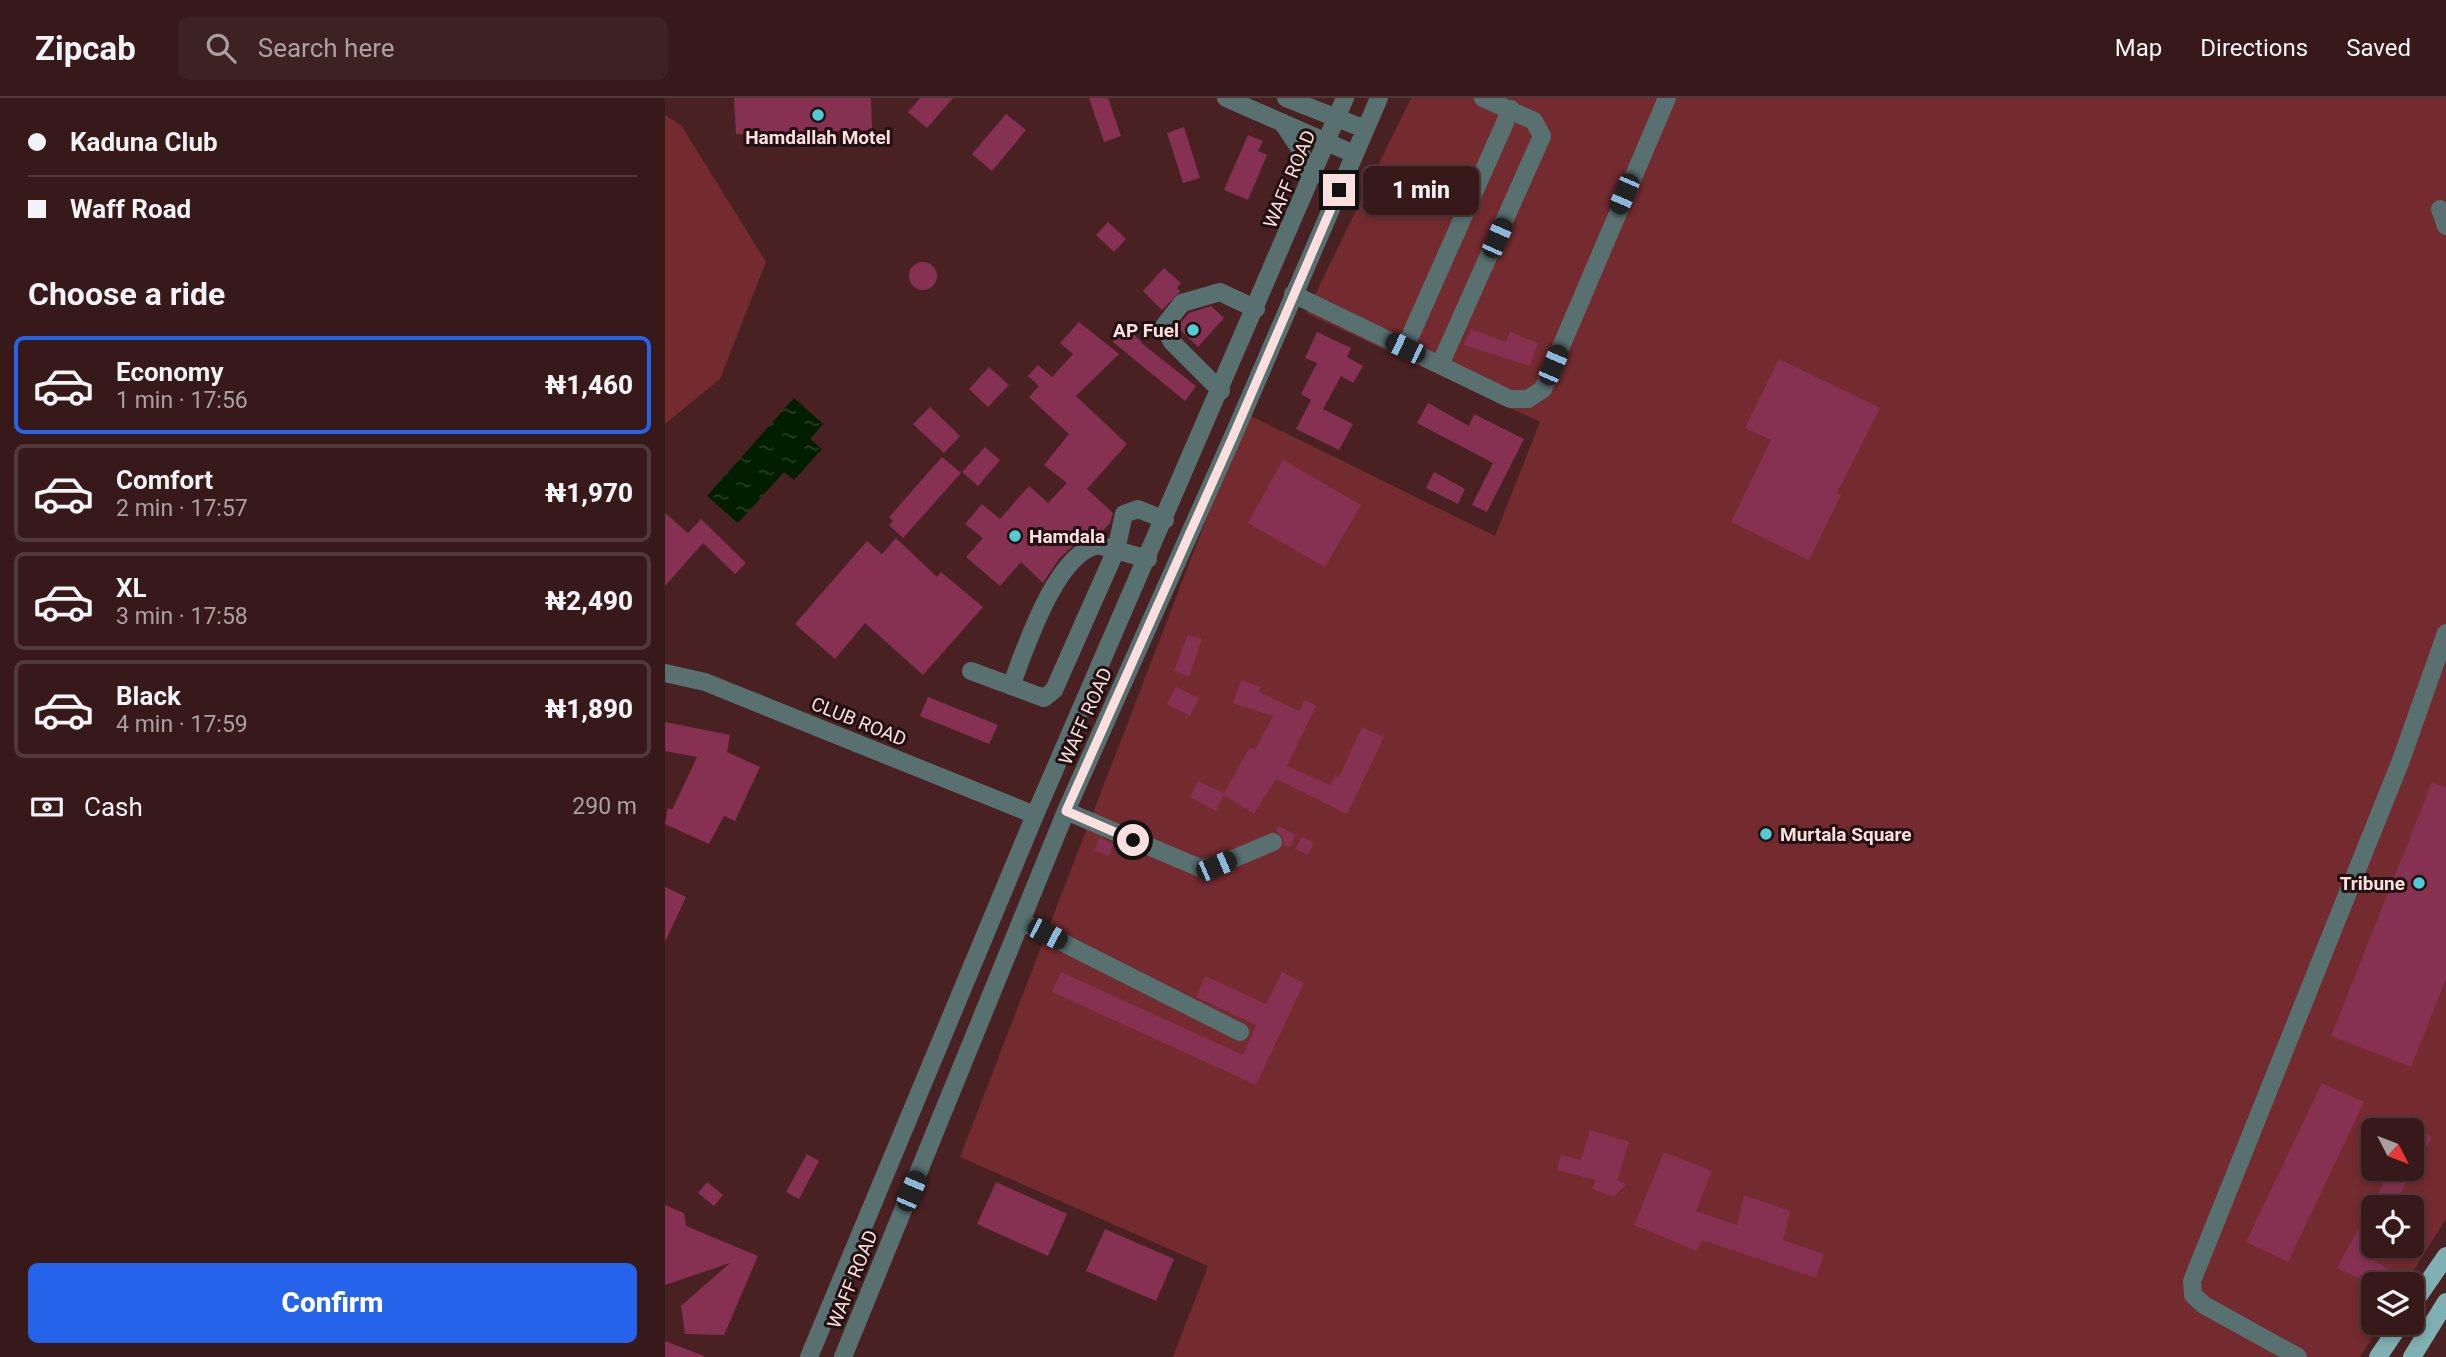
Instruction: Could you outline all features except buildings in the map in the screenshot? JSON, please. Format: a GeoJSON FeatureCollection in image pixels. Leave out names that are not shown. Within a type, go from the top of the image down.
{"type":"FeatureCollection","features":[{"type":"Feature","properties":{"kind":"main road"},"geometry":{"type":"LineString","coordinates":[[2424,1288],[2446,1256]]}},
{"type":"Feature","properties":{"kind":"main road"},"geometry":{"type":"LineString","coordinates":[[2413,1357],[2446,1302]]}},
{"type":"Feature","properties":{"kind":"main road"},"geometry":{"type":"LineString","coordinates":[[2378,1357],[2393,1335]]}},
{"type":"Feature","properties":{"kind":"street"},"geometry":{"type":"LineString","coordinates":[[1226,98],[1354,154]]}},
{"type":"Feature","properties":{"kind":"street","name":"WAFF ROAD"},"geometry":{"type":"LineString","coordinates":[[809,1357],[1035,814],[1221,391],[1345,98]]}},
{"type":"Feature","properties":{"kind":"street","name":"WAFF ROAD"},"geometry":{"type":"LineString","coordinates":[[843,1357],[1066,811],[1379,98]]}},
{"type":"Feature","properties":{"kind":"street"},"geometry":{"type":"LineString","coordinates":[[1440,365],[1542,136],[1534,121],[1483,98]]}},
{"type":"Feature","properties":{"kind":"street"},"geometry":{"type":"LineString","coordinates":[[1293,294],[1510,399],[1528,399],[1543,389],[1667,98]]}},
{"type":"Feature","properties":{"kind":"street"},"geometry":{"type":"LineString","coordinates":[[1296,99],[1365,129]]}},
{"type":"Feature","properties":{"kind":"street"},"geometry":{"type":"LineString","coordinates":[[1405,348],[1511,109]]}},
{"type":"Feature","properties":{"kind":"street"},"geometry":{"type":"LineString","coordinates":[[1282,122],[1298,146],[1311,178]]}},
{"type":"Feature","properties":{"kind":"street"},"geometry":{"type":"LineString","coordinates":[[1221,391],[1172,342],[1164,326],[1182,303],[1220,292],[1256,309]]}},
{"type":"Feature","properties":{"kind":"street"},"geometry":{"type":"LineString","coordinates":[[971,671],[1044,698],[1054,690],[1116,550],[1124,514],[1138,509],[1165,520]]}},
{"type":"Feature","properties":{"kind":"street"},"geometry":{"type":"LineString","coordinates":[[1011,686],[1045,598],[1073,562],[1092,546],[1102,544],[1148,559]]}},
{"type":"Feature","properties":{"kind":"street"},"geometry":{"type":"LineString","coordinates":[[2298,1357],[2204,1305],[2193,1295],[2192,1281],[2400,763],[2446,633]]}},
{"type":"Feature","properties":{"kind":"street","name":"CLUB ROAD"},"geometry":{"type":"LineString","coordinates":[[665,673],[705,682],[1035,814]]}},
{"type":"Feature","properties":{"kind":"street"},"geometry":{"type":"LineString","coordinates":[[1066,811],[1200,868],[1216,866],[1273,842]]}},
{"type":"Feature","properties":{"kind":"street"},"geometry":{"type":"LineString","coordinates":[[1022,922],[1240,1032]]}},
{"type":"Feature","properties":{"kind":"shaded area","name":"Murtala Square"},"geometry":{"type":"Polygon","coordinates":[[[1411,98],[2446,98],[2446,1219],[2424,1254],[2424,1195],[2361,1195],[2361,1258],[2421,1258],[2413,1272],[2361,1272],[2361,1335],[2374,1335],[2360,1357],[1173,1357],[1208,1266],[960,1157],[1247,414],[1495,536],[1540,422],[1306,313],[1411,98]]]}},
{"type":"Feature","properties":{"kind":"shaded area"},"geometry":{"type":"Polygon","coordinates":[[[665,115],[681,125],[766,262],[720,379],[665,424],[665,115]]]}},
{"type":"Feature","properties":{"kind":"water"},"geometry":{"type":"Polygon","coordinates":[[[794,398],[823,424],[810,439],[822,449],[794,480],[784,472],[738,523],[707,496],[794,398]]]}},
{"type":"Feature","properties":{"kind":"place","name":"Hamdallah Motel"},"geometry":{"type":"Point","coordinates":[818,115]}},
{"type":"Feature","properties":{"kind":"place","name":"AP Fuel"},"geometry":{"type":"Point","coordinates":[1193,330]}},
{"type":"Feature","properties":{"kind":"place","name":"Hamdala"},"geometry":{"type":"Point","coordinates":[1015,536]}},
{"type":"Feature","properties":{"kind":"place","name":"Murtala Square"},"geometry":{"type":"Point","coordinates":[1766,834]}},
{"type":"Feature","properties":{"kind":"place","name":"Tribune"},"geometry":{"type":"Point","coordinates":[2419,883]}},
{"type":"Feature","properties":{"kind":"route"},"geometry":{"type":"LineString","coordinates":[[1133,840],[1066,811],[1339,190]]}}]}
